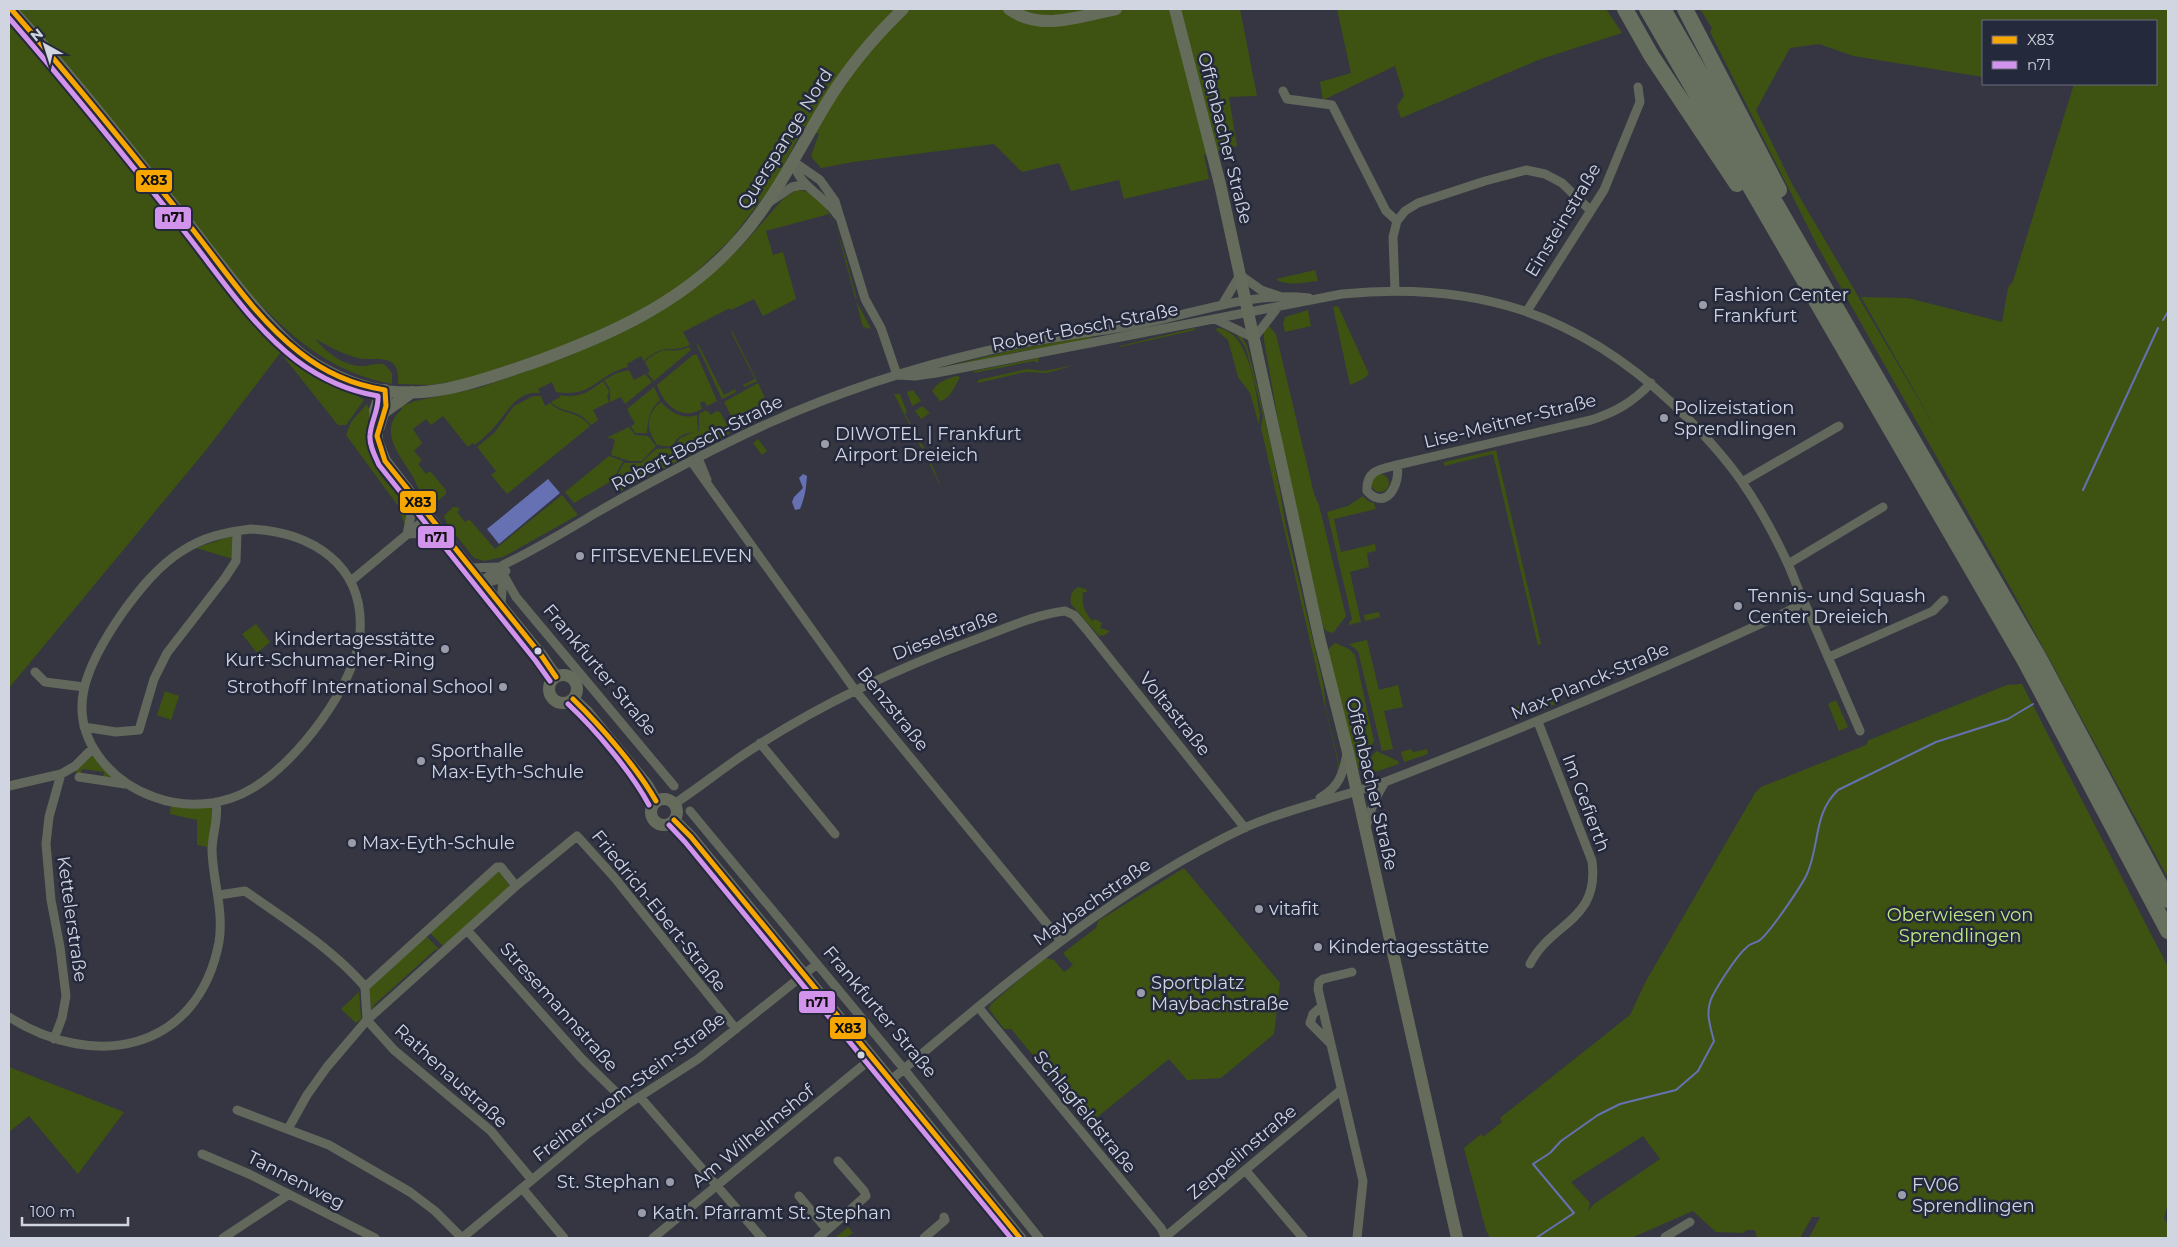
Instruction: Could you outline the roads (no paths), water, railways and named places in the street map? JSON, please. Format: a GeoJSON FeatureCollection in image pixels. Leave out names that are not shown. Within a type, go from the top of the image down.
{"type":"FeatureCollection","features":[{"type":"Feature","properties":{"kind":"highway"},"geometry":{"type":"LineString","coordinates":[[1613,9],[1651,55]]}},
{"type":"Feature","properties":{"kind":"highway"},"geometry":{"type":"LineString","coordinates":[[1625,9],[1651,55],[1740,188],[1793,261]]}},
{"type":"Feature","properties":{"kind":"highway"},"geometry":{"type":"LineString","coordinates":[[1647,9],[2025,662],[2168,931]]}},
{"type":"Feature","properties":{"kind":"highway"},"geometry":{"type":"LineString","coordinates":[[1664,9],[2039,658],[2168,900]]}},
{"type":"Feature","properties":{"kind":"highway"},"geometry":{"type":"LineString","coordinates":[[1685,9],[1767,163],[1821,280]]}},
{"type":"Feature","properties":{"kind":"street"},"geometry":{"type":"LineString","coordinates":[[12,9],[268,321],[301,354],[320,367],[356,384],[385,390]]}},
{"type":"Feature","properties":{"kind":"street","name":"Querspange Nord"},"geometry":{"type":"LineString","coordinates":[[385,390],[433,392],[478,382],[570,349],[630,324],[674,296],[710,269],[744,235],[770,202],[826,104],[848,71],[879,32],[903,9]]}},
{"type":"Feature","properties":{"kind":"street"},"geometry":{"type":"LineString","coordinates":[[1009,9],[1019,16],[1039,21],[1068,19],[1116,9]]}},
{"type":"Feature","properties":{"kind":"street"},"geometry":{"type":"LineString","coordinates":[[1022,9],[1033,13],[1050,15],[1081,9]]}},
{"type":"Feature","properties":{"kind":"street","name":"Offenbacher Straße"},"geometry":{"type":"LineString","coordinates":[[1175,9],[1220,184],[1320,641],[1366,830],[1457,1238]]}},
{"type":"Feature","properties":{"kind":"street","name":"Einsteinstraße"},"geometry":{"type":"LineString","coordinates":[[1527,311],[1604,190],[1640,102],[1638,87]]}},
{"type":"Feature","properties":{"kind":"street"},"geometry":{"type":"LineString","coordinates":[[1283,91],[1287,99],[1332,105],[1386,211],[1397,220]]}},
{"type":"Feature","properties":{"kind":"street"},"geometry":{"type":"LineString","coordinates":[[794,162],[796,172],[830,206],[845,229]]}},
{"type":"Feature","properties":{"kind":"street"},"geometry":{"type":"LineString","coordinates":[[794,162],[816,177],[832,195],[839,209],[865,299],[881,328],[897,375]]}},
{"type":"Feature","properties":{"kind":"street"},"geometry":{"type":"LineString","coordinates":[[1395,291],[1393,237],[1397,220],[1405,211],[1418,204],[1490,179],[1526,170],[1545,174],[1562,183],[1590,210]]}},
{"type":"Feature","properties":{"kind":"street"},"geometry":{"type":"LineString","coordinates":[[770,202],[792,187],[806,184]]}},
{"type":"Feature","properties":{"kind":"street"},"geometry":{"type":"LineString","coordinates":[[1222,305],[1240,275],[1261,290],[1282,296],[1311,299]]}},
{"type":"Feature","properties":{"kind":"street"},"geometry":{"type":"LineString","coordinates":[[1247,307],[1278,308],[1311,299],[1353,293],[1395,291],[1457,295],[1510,305],[1527,311],[1572,329],[1616,356],[1651,383],[1700,431],[1742,482],[1769,526],[1788,564],[1800,590],[1801,598],[1829,657],[1860,731]]}},
{"type":"Feature","properties":{"kind":"street"},"geometry":{"type":"LineString","coordinates":[[1247,307],[1282,296]]}},
{"type":"Feature","properties":{"kind":"street","name":"Robert-Bosch-Straße"},"geometry":{"type":"LineString","coordinates":[[482,584],[520,557],[639,488],[694,460],[785,416],[897,375],[986,351],[1054,337],[1136,325],[1222,305],[1247,307]]}},
{"type":"Feature","properties":{"kind":"street","name":"Robert-Bosch-Straße"},"geometry":{"type":"LineString","coordinates":[[897,375],[915,376],[936,373],[1215,319],[1247,307]]}},
{"type":"Feature","properties":{"kind":"street"},"geometry":{"type":"LineString","coordinates":[[1215,319],[1254,338],[1278,308]]}},
{"type":"Feature","properties":{"kind":"street","name":"Lise-Meitner-Straße"},"geometry":{"type":"LineString","coordinates":[[1397,465],[1591,420],[1613,413],[1638,396],[1651,383]]}},
{"type":"Feature","properties":{"kind":"street"},"geometry":{"type":"LineString","coordinates":[[356,384],[380,411],[412,392]]}},
{"type":"Feature","properties":{"kind":"street","name":"Frankfurter Straße"},"geometry":{"type":"LineString","coordinates":[[385,390],[379,399],[380,411],[377,436],[378,447],[385,461],[469,568],[541,655],[556,677]]}},
{"type":"Feature","properties":{"kind":"street"},"geometry":{"type":"LineString","coordinates":[[1742,482],[1839,426]]}},
{"type":"Feature","properties":{"kind":"street","name":"Benzstraße"},"geometry":{"type":"LineString","coordinates":[[694,460],[711,489],[856,690],[1061,941]]}},
{"type":"Feature","properties":{"kind":"street"},"geometry":{"type":"LineString","coordinates":[[407,534],[411,515],[410,494]]}},
{"type":"Feature","properties":{"kind":"street"},"geometry":{"type":"LineString","coordinates":[[1788,564],[1883,508]]}},
{"type":"Feature","properties":{"kind":"street"},"geometry":{"type":"LineString","coordinates":[[351,581],[428,517]]}},
{"type":"Feature","properties":{"kind":"street"},"geometry":{"type":"LineString","coordinates":[[80,777],[125,784],[170,802],[197,804],[216,802],[247,792],[270,776],[303,743],[329,710],[346,677],[360,634],[357,598],[351,581],[330,556],[308,542],[290,535],[250,529],[199,541],[182,551],[156,573],[114,625],[100,649],[84,687],[82,709],[84,726],[93,748],[110,770],[125,784]]}},
{"type":"Feature","properties":{"kind":"street"},"geometry":{"type":"LineString","coordinates":[[84,726],[116,732],[139,730],[154,679],[167,653],[232,567],[237,554],[237,531]]}},
{"type":"Feature","properties":{"kind":"street"},"geometry":{"type":"LineString","coordinates":[[407,534],[425,533],[445,538]]}},
{"type":"Feature","properties":{"kind":"street"},"geometry":{"type":"LineString","coordinates":[[469,568],[502,570],[501,606]]}},
{"type":"Feature","properties":{"kind":"street","name":"Frankfurter Straße"},"geometry":{"type":"LineString","coordinates":[[502,570],[516,596],[674,786]]}},
{"type":"Feature","properties":{"kind":"street","name":"Max-Planck-Straße"},"geometry":{"type":"LineString","coordinates":[[1356,790],[1385,782],[1538,722],[1777,616],[1796,607],[1801,598]]}},
{"type":"Feature","properties":{"kind":"street"},"geometry":{"type":"LineString","coordinates":[[1829,657],[1933,611],[1944,600]]}},
{"type":"Feature","properties":{"kind":"street","name":"Dieselstraße"},"geometry":{"type":"LineString","coordinates":[[674,804],[760,743],[819,709],[903,667],[1027,622],[1065,611],[1070,612],[1079,621]]}},
{"type":"Feature","properties":{"kind":"street","name":"Voltastraße"},"geometry":{"type":"LineString","coordinates":[[1079,621],[1245,828]]}},
{"type":"Feature","properties":{"kind":"street"},"geometry":{"type":"LineString","coordinates":[[35,672],[45,682],[84,687]]}},
{"type":"Feature","properties":{"kind":"street"},"geometry":{"type":"LineString","coordinates":[[565,676],[575,683],[576,691],[573,699],[562,703],[552,698],[549,693],[550,684],[556,677],[565,676]]}},
{"type":"Feature","properties":{"kind":"street"},"geometry":{"type":"LineString","coordinates":[[573,699],[587,712],[647,785],[656,801]]}},
{"type":"Feature","properties":{"kind":"street","name":"Im Gefierth"},"geometry":{"type":"LineString","coordinates":[[1530,964],[1538,951],[1580,911],[1588,898],[1593,879],[1592,861],[1538,722]]}},
{"type":"Feature","properties":{"kind":"street"},"geometry":{"type":"LineString","coordinates":[[760,743],[835,834]]}},
{"type":"Feature","properties":{"kind":"street"},"geometry":{"type":"LineString","coordinates":[[9,786],[61,774],[75,766],[93,748]]}},
{"type":"Feature","properties":{"kind":"street","name":"Maybachstraße"},"geometry":{"type":"LineString","coordinates":[[1309,804],[1337,785],[1348,752]]}},
{"type":"Feature","properties":{"kind":"street","name":"Kettelerstraße"},"geometry":{"type":"LineString","coordinates":[[54,1038],[62,1018],[66,996],[48,883],[46,844],[49,817],[61,774]]}},
{"type":"Feature","properties":{"kind":"street"},"geometry":{"type":"LineString","coordinates":[[1366,830],[1374,801],[1385,782]]}},
{"type":"Feature","properties":{"kind":"street","name":"Maybachstraße"},"geometry":{"type":"LineString","coordinates":[[891,1080],[1088,920],[1184,859],[1245,828],[1309,804],[1356,790]]}},
{"type":"Feature","properties":{"kind":"street"},"geometry":{"type":"LineString","coordinates":[[667,799],[674,804],[677,813],[674,820],[666,825],[658,824],[654,821],[651,813],[656,801],[667,799]]}},
{"type":"Feature","properties":{"kind":"street"},"geometry":{"type":"LineString","coordinates":[[9,1017],[32,1030],[54,1038],[90,1046],[120,1046],[149,1037],[178,1019],[198,997],[211,970],[220,930],[219,895],[212,851],[218,816],[216,802]]}},
{"type":"Feature","properties":{"kind":"street","name":"Frankfurter Straße"},"geometry":{"type":"LineString","coordinates":[[690,811],[904,1069],[1039,1238]]}},
{"type":"Feature","properties":{"kind":"street","name":"Frankfurter Straße"},"geometry":{"type":"LineString","coordinates":[[674,820],[691,837],[1020,1238]]}},
{"type":"Feature","properties":{"kind":"street","name":"Friedrich-Ebert-Straße"},"geometry":{"type":"LineString","coordinates":[[516,886],[577,836],[620,884],[736,1029]]}},
{"type":"Feature","properties":{"kind":"street"},"geometry":{"type":"LineString","coordinates":[[288,1129],[327,1067],[366,1020],[516,886],[501,867],[496,867],[365,987]]}},
{"type":"Feature","properties":{"kind":"street"},"geometry":{"type":"LineString","coordinates":[[219,895],[245,891],[317,944],[352,973],[365,987],[366,1020]]}},
{"type":"Feature","properties":{"kind":"street","name":"Stresemannstraße"},"geometry":{"type":"LineString","coordinates":[[467,930],[582,1059],[628,1104]]}},
{"type":"Feature","properties":{"kind":"street","name":"Freiherr-vom-Stein-Straße"},"geometry":{"type":"LineString","coordinates":[[462,1238],[628,1104],[686,1068],[817,964]]}},
{"type":"Feature","properties":{"kind":"street"},"geometry":{"type":"LineString","coordinates":[[1352,972],[1320,982],[1318,989],[1363,1181],[1357,1238]]}},
{"type":"Feature","properties":{"kind":"street","name":"Schlagfeldstraße"},"geometry":{"type":"LineString","coordinates":[[979,1008],[1161,1228],[1165,1238]]}},
{"type":"Feature","properties":{"kind":"street"},"geometry":{"type":"LineString","coordinates":[[1322,1008],[1313,1014],[1310,1023],[1330,1043]]}},
{"type":"Feature","properties":{"kind":"street","name":"Rathenaustraße"},"geometry":{"type":"LineString","coordinates":[[366,1020],[394,1050],[491,1131],[532,1180]]}},
{"type":"Feature","properties":{"kind":"street","name":"Am Wilhelmshof"},"geometry":{"type":"LineString","coordinates":[[653,1238],[872,1058]]}},
{"type":"Feature","properties":{"kind":"street","name":"Zeppelinstraße"},"geometry":{"type":"LineString","coordinates":[[1165,1238],[1341,1090]]}},
{"type":"Feature","properties":{"kind":"street"},"geometry":{"type":"LineString","coordinates":[[640,1097],[762,1238]]}},
{"type":"Feature","properties":{"kind":"street"},"geometry":{"type":"LineString","coordinates":[[237,1110],[329,1144],[410,1192],[435,1211],[462,1238]]}},
{"type":"Feature","properties":{"kind":"street","name":"Tannenweg"},"geometry":{"type":"LineString","coordinates":[[202,1154],[249,1174],[375,1238]]}},
{"type":"Feature","properties":{"kind":"street"},"geometry":{"type":"LineString","coordinates":[[818,1238],[866,1196],[864,1191],[838,1161]]}},
{"type":"Feature","properties":{"kind":"street"},"geometry":{"type":"LineString","coordinates":[[1246,1171],[1302,1238]]}},
{"type":"Feature","properties":{"kind":"street"},"geometry":{"type":"LineString","coordinates":[[522,1188],[564,1238]]}},
{"type":"Feature","properties":{"kind":"street"},"geometry":{"type":"LineString","coordinates":[[223,1238],[288,1195]]}},
{"type":"Feature","properties":{"kind":"street"},"geometry":{"type":"LineString","coordinates":[[799,1196],[828,1230]]}},
{"type":"Feature","properties":{"kind":"street"},"geometry":{"type":"LineString","coordinates":[[924,1238],[945,1220],[944,1217]]}},
{"type":"Feature","properties":{"kind":"street"},"geometry":{"type":"LineString","coordinates":[[1663,1238],[1690,1222]]}},
{"type":"Feature","properties":{"kind":"water"},"geometry":{"type":"Polygon","coordinates":[[[803,474],[807,476],[806,489],[800,509],[795,510],[792,502],[794,497],[803,488],[799,478],[803,474]]]}},
{"type":"Feature","properties":{"kind":"water"},"geometry":{"type":"Polygon","coordinates":[[[548,479],[560,493],[499,544],[487,529],[548,479]]]}},
{"type":"Feature","properties":{"kind":"waterway"},"geometry":{"type":"LineString","coordinates":[[2163,320],[2168,312]]}},
{"type":"Feature","properties":{"kind":"waterway"},"geometry":{"type":"LineString","coordinates":[[2083,490],[2158,328]]}},
{"type":"Feature","properties":{"kind":"waterway"},"geometry":{"type":"LineString","coordinates":[[1536,1238],[1574,1213],[1533,1164],[1550,1153],[1561,1141],[1598,1115],[1620,1104],[1676,1090],[1698,1071],[1714,1041],[1709,1014],[1712,997],[1738,956],[1748,946],[1759,941],[1765,935],[1804,880],[1811,863],[1824,809],[1838,790],[1936,742],[2008,719],[2033,704]]}},
{"type":"Feature","properties":{"kind":"place","name":"Fashion Center Frankfurt"},"geometry":{"type":"Point","coordinates":[1703,305]}},
{"type":"Feature","properties":{"kind":"place","name":"Polizeistation Sprendlingen"},"geometry":{"type":"Point","coordinates":[1664,418]}},
{"type":"Feature","properties":{"kind":"place","name":"DIWOTEL | Frankfurt Airport Dreieich"},"geometry":{"type":"Point","coordinates":[825,444]}},
{"type":"Feature","properties":{"kind":"place","name":"FITSEVENELEVEN"},"geometry":{"type":"Point","coordinates":[580,556]}},
{"type":"Feature","properties":{"kind":"place","name":"Tennis- und Squash Center Dreieich"},"geometry":{"type":"Point","coordinates":[1738,606]}},
{"type":"Feature","properties":{"kind":"place","name":"Kindertagesstätte Kurt-Schumacher-Ring"},"geometry":{"type":"Point","coordinates":[445,649]}},
{"type":"Feature","properties":{"kind":"place","name":"Strothoff International School"},"geometry":{"type":"Point","coordinates":[503,687]}},
{"type":"Feature","properties":{"kind":"place","name":"Sporthalle Max-Eyth-Schule"},"geometry":{"type":"Point","coordinates":[421,761]}},
{"type":"Feature","properties":{"kind":"place","name":"Max-Eyth-Schule"},"geometry":{"type":"Point","coordinates":[352,843]}},
{"type":"Feature","properties":{"kind":"place","name":"vitafit"},"geometry":{"type":"Point","coordinates":[1259,909]}},
{"type":"Feature","properties":{"kind":"place","name":"Kindertagesstätte"},"geometry":{"type":"Point","coordinates":[1318,947]}},
{"type":"Feature","properties":{"kind":"place","name":"Sportplatz Maybachstraße"},"geometry":{"type":"Point","coordinates":[1141,993]}},
{"type":"Feature","properties":{"kind":"place","name":"St. Stephan"},"geometry":{"type":"Point","coordinates":[670,1182]}},
{"type":"Feature","properties":{"kind":"place","name":"FV06 Sprendlingen"},"geometry":{"type":"Point","coordinates":[1902,1195]}},
{"type":"Feature","properties":{"kind":"place","name":"Kath. Pfarramt St. Stephan"},"geometry":{"type":"Point","coordinates":[642,1213]}},
{"type":"Feature","properties":{"kind":"park label","name":"Oberwiesen von Sprendlingen"},"geometry":{"type":"Point","coordinates":[1960,925]}}]}
